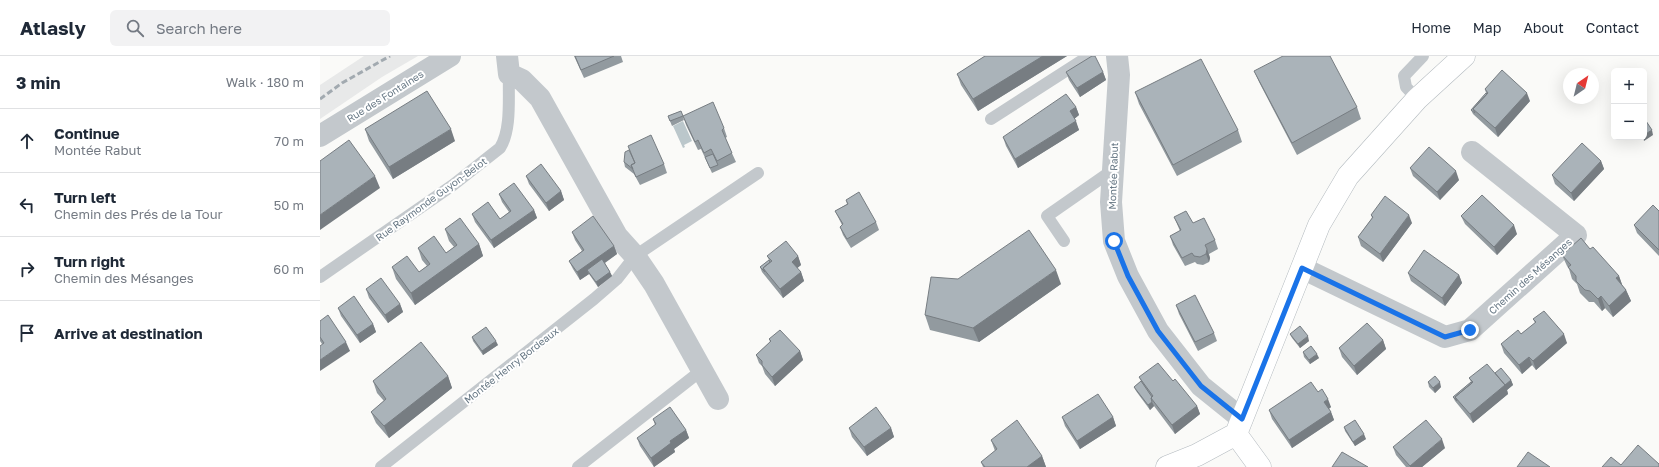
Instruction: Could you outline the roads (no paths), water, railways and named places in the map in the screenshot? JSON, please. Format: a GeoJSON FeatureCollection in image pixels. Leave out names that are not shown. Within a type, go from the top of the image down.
{"type":"FeatureCollection","features":[{"type":"Feature","properties":{"kind":"street","name":"Rue des Fontaines"},"geometry":{"type":"LineString","coordinates":[[320,136],[450,56]]}},
{"type":"Feature","properties":{"kind":"street","name":"Montée Rabut"},"geometry":{"type":"LineString","coordinates":[[1117,56],[1119,75],[1111,202],[1114,241],[1128,276],[1158,331],[1201,386],[1239,426]]}},
{"type":"Feature","properties":{"kind":"street"},"geometry":{"type":"LineString","coordinates":[[1167,467],[1197,455],[1239,426],[1319,225],[1348,176],[1417,99],[1464,56]]}},
{"type":"Feature","properties":{"kind":"street"},"geometry":{"type":"LineString","coordinates":[[508,65],[540,98],[617,236],[635,256],[654,284],[718,399]]}},
{"type":"Feature","properties":{"kind":"street","name":"Chemin des Mésanges"},"geometry":{"type":"LineString","coordinates":[[1302,268],[1445,337],[1470,330],[1576,235],[1472,152]]}},
{"type":"Feature","properties":{"kind":"street"},"geometry":{"type":"LineString","coordinates":[[1239,426],[1260,467]]}},
{"type":"Feature","properties":{"kind":"lane"},"geometry":{"type":"LineString","coordinates":[[991,119],[1089,56]]}},
{"type":"Feature","properties":{"kind":"lane"},"geometry":{"type":"LineString","coordinates":[[1417,99],[1406,87],[1404,76],[1423,56]]}},
{"type":"Feature","properties":{"kind":"lane","name":"Rue Raymonde Guyon-Belot"},"geometry":{"type":"LineString","coordinates":[[320,277],[454,185],[500,148],[505,141],[508,123],[508,65]]}},
{"type":"Feature","properties":{"kind":"lane"},"geometry":{"type":"LineString","coordinates":[[1064,241],[1047,216],[1113,170]]}},
{"type":"Feature","properties":{"kind":"lane","name":"Montée Henry Bordeaux"},"geometry":{"type":"LineString","coordinates":[[381,467],[594,299],[617,279],[635,256],[758,173]]}},
{"type":"Feature","properties":{"kind":"lane"},"geometry":{"type":"LineString","coordinates":[[578,467],[702,370]]}},
{"type":"Feature","properties":{"kind":"railway"},"geometry":{"type":"LineString","coordinates":[[320,99],[342,83],[390,56]]}}]}
